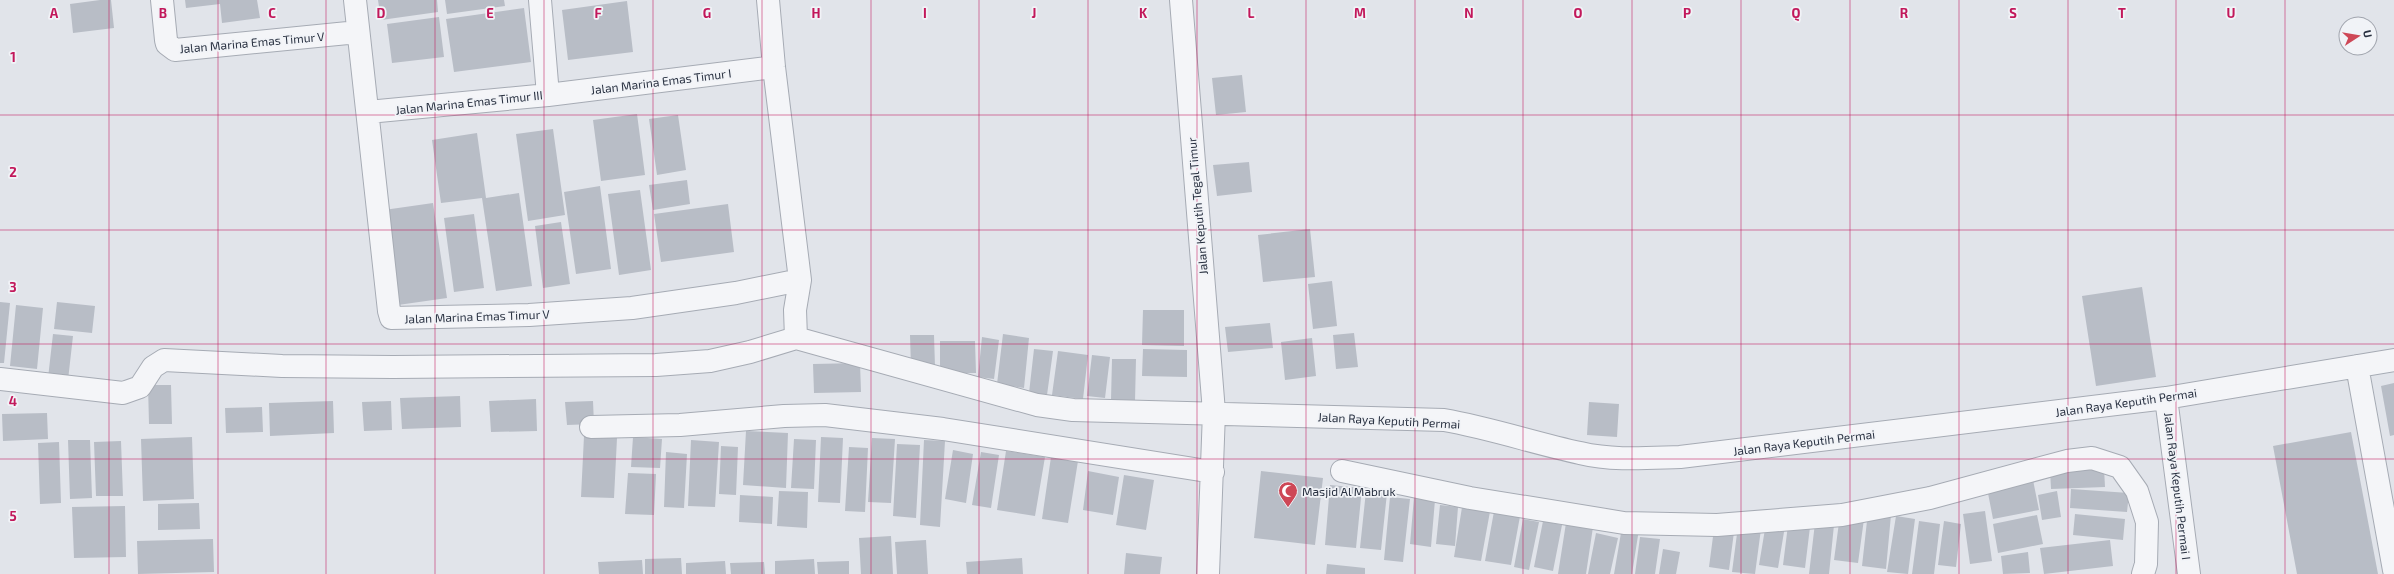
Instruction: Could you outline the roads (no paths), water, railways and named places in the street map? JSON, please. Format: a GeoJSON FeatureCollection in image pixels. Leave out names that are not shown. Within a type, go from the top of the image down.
{"type":"FeatureCollection","features":[{"type":"Feature","properties":{"kind":"street","name":"Jalan Marina Emas Timur V"},"geometry":{"type":"LineString","coordinates":[[162,0],[167,44],[175,50],[358,32]]}},
{"type":"Feature","properties":{"kind":"street","name":"Jalan Marina Emas Timur V"},"geometry":{"type":"LineString","coordinates":[[355,0],[391,318],[529,315],[632,308],[736,293],[800,280]]}},
{"type":"Feature","properties":{"kind":"street","name":"Jalan Marina Emas Timur III"},"geometry":{"type":"LineString","coordinates":[[368,112],[548,95],[540,0]]}},
{"type":"Feature","properties":{"kind":"street"},"geometry":{"type":"LineString","coordinates":[[0,379],[123,393],[140,387],[153,367],[164,360],[282,366],[656,366],[710,361],[750,352],[796,338],[795,310],[800,280],[774,67],[768,0]]}},
{"type":"Feature","properties":{"kind":"street","name":"Jalan Keputih Tegal Timur"},"geometry":{"type":"LineString","coordinates":[[1181,0],[1214,412],[1213,472],[1208,574]]}},
{"type":"Feature","properties":{"kind":"street","name":"Jalan Marina Emas Timur I"},"geometry":{"type":"LineString","coordinates":[[548,95],[774,67]]}},
{"type":"Feature","properties":{"kind":"street","name":"Jalan Raya Keputih Permai"},"geometry":{"type":"LineString","coordinates":[[796,338],[1037,405],[1107,413],[1214,412],[1444,420],[1481,427],[1581,454],[1627,459],[1680,457],[2166,398],[2394,360]]}},
{"type":"Feature","properties":{"kind":"street"},"geometry":{"type":"LineString","coordinates":[[2357,366],[2394,570]]}},
{"type":"Feature","properties":{"kind":"street","name":"Jalan Raya Keputih Permai I"},"geometry":{"type":"LineString","coordinates":[[2166,398],[2190,574]]}},
{"type":"Feature","properties":{"kind":"street"},"geometry":{"type":"LineString","coordinates":[[591,427],[680,425],[784,416],[825,415],[943,429],[1213,472]]}},
{"type":"Feature","properties":{"kind":"street"},"geometry":{"type":"LineString","coordinates":[[1342,471],[1470,498],[1624,523],[1717,525],[1849,514],[1930,498],[2067,461],[2092,458],[2120,467],[2137,491],[2147,522],[2146,564],[2143,574]]}},
{"type":"Feature","properties":{"kind":"place","name":"Masjid Al Mabruk"},"geometry":{"type":"Point","coordinates":[1288,508]}}]}
